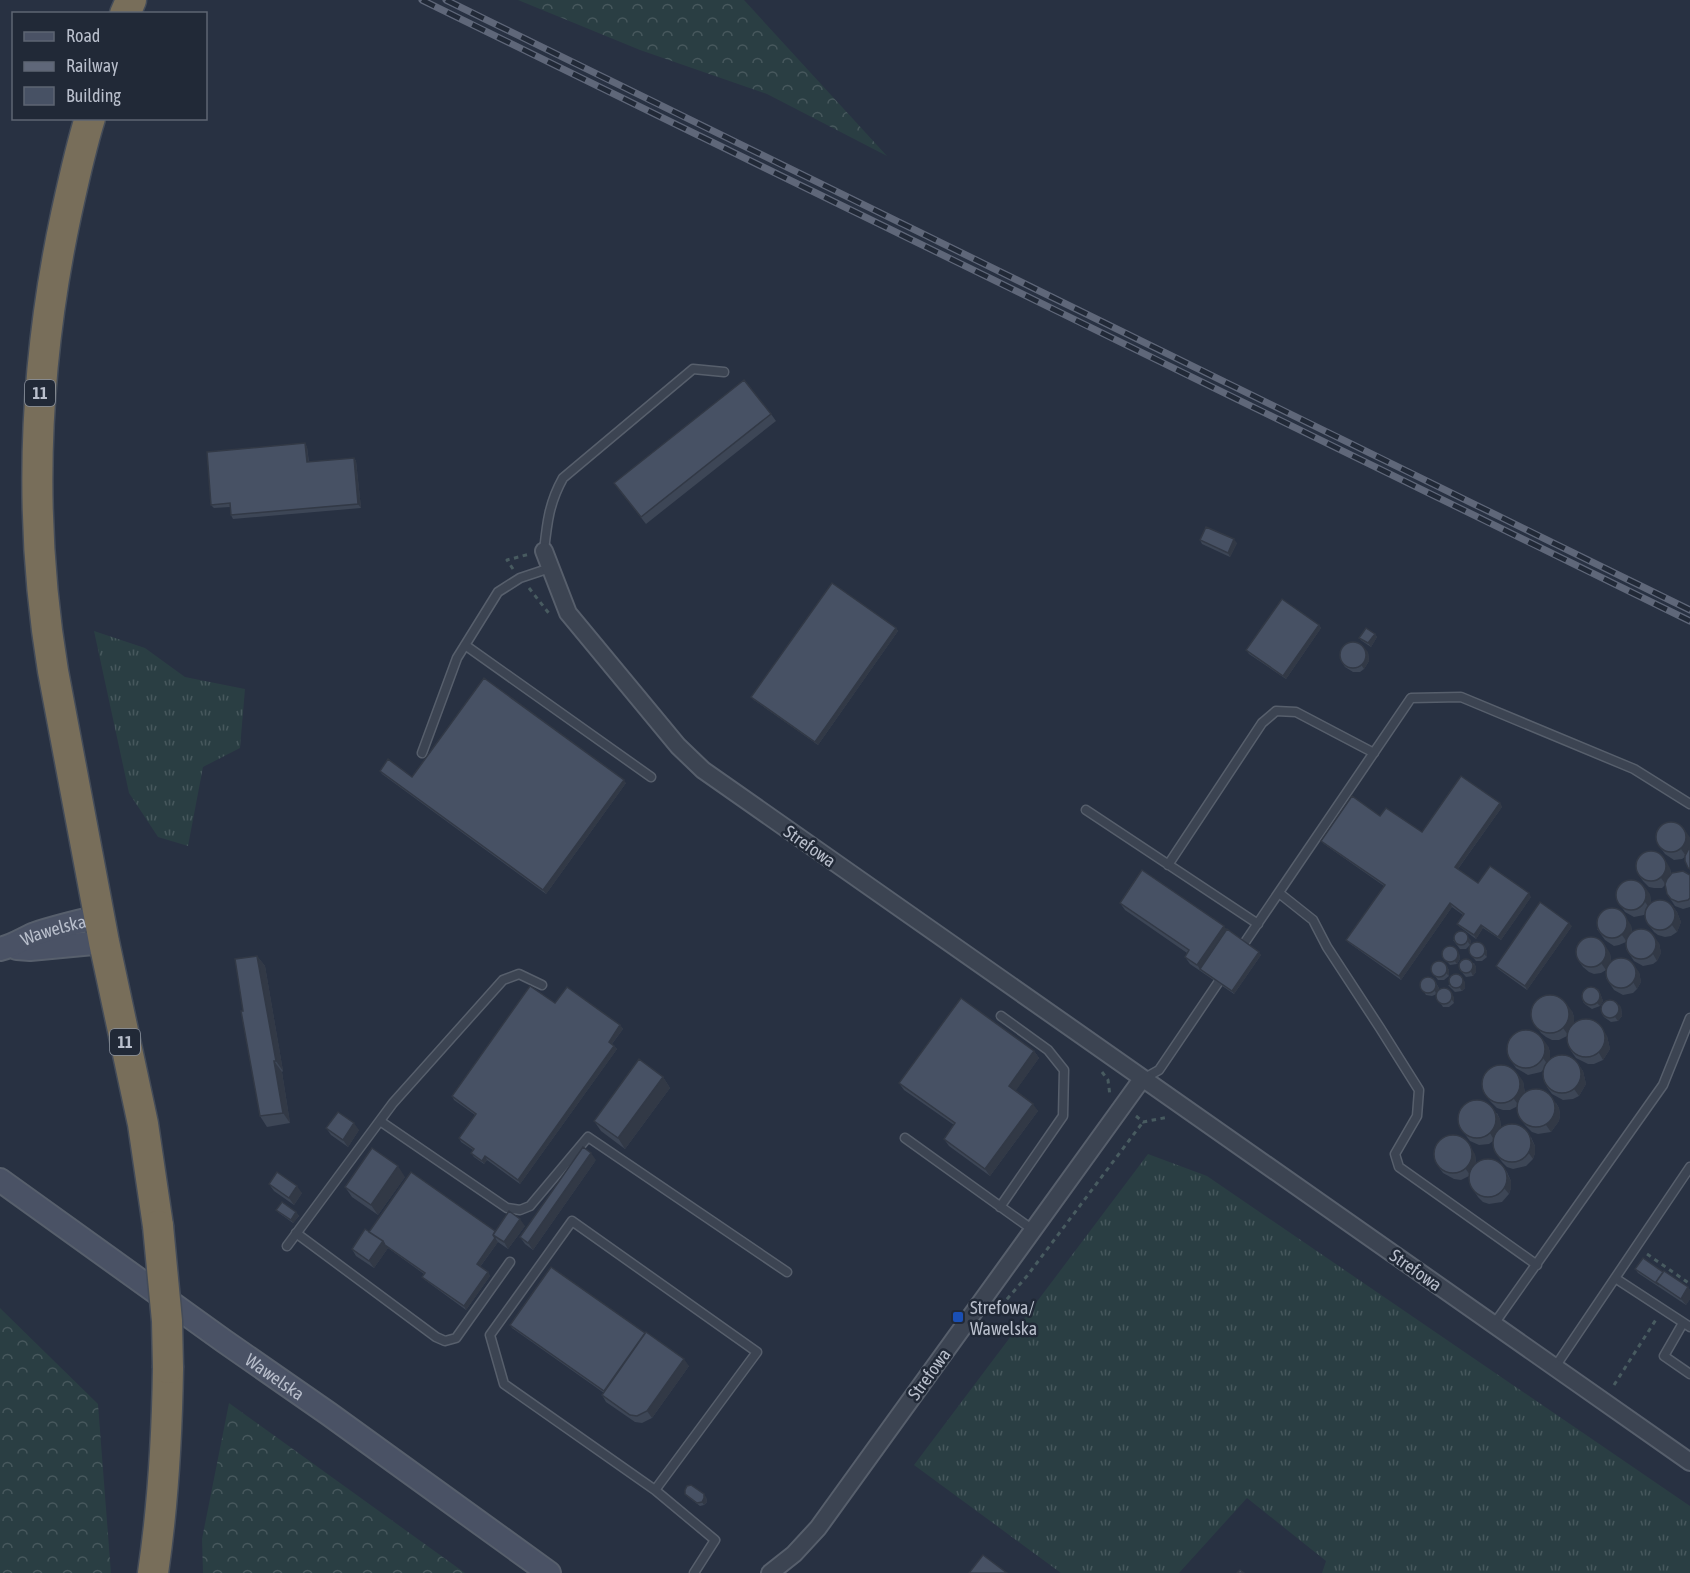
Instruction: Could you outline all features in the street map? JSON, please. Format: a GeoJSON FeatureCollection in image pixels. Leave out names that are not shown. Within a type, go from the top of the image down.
{"type":"FeatureCollection","features":[{"type":"Feature","properties":{"kind":"highway","name":"11"},"geometry":{"type":"LineString","coordinates":[[89,120],[59,245],[49,309],[40,399],[38,501],[40,551],[48,644],[142,1124],[158,1226],[167,1321],[168,1368],[165,1459],[153,1573]]}},
{"type":"Feature","properties":{"kind":"street","name":"Strefowa"},"geometry":{"type":"LineString","coordinates":[[543,550],[568,613],[678,746],[703,770],[1690,1462]]}},
{"type":"Feature","properties":{"kind":"street","name":"Wawelska"},"geometry":{"type":"LineString","coordinates":[[5,948],[51,928],[102,929]]}},
{"type":"Feature","properties":{"kind":"street","name":"Strefowa"},"geometry":{"type":"LineString","coordinates":[[771,1573],[794,1554],[818,1528],[1142,1079]]}},
{"type":"Feature","properties":{"kind":"street","name":"Wawelska"},"geometry":{"type":"LineString","coordinates":[[0,1180],[549,1573]]}},
{"type":"Feature","properties":{"kind":"lane"},"geometry":{"type":"LineString","coordinates":[[543,550],[548,513],[554,494],[564,478],[693,369],[724,372]]}},
{"type":"Feature","properties":{"kind":"lane"},"geometry":{"type":"LineString","coordinates":[[422,753],[458,658],[498,592],[520,578],[550,568]]}},
{"type":"Feature","properties":{"kind":"lane"},"geometry":{"type":"LineString","coordinates":[[465,645],[651,777]]}},
{"type":"Feature","properties":{"kind":"lane"},"geometry":{"type":"LineString","coordinates":[[1233,961],[1411,698],[1461,697],[1634,769],[1690,804]]}},
{"type":"Feature","properties":{"kind":"lane"},"geometry":{"type":"LineString","coordinates":[[1168,865],[1262,723],[1276,711],[1296,712],[1374,753]]}},
{"type":"Feature","properties":{"kind":"lane"},"geometry":{"type":"LineString","coordinates":[[1086,810],[1258,924]]}},
{"type":"Feature","properties":{"kind":"lane"},"geometry":{"type":"LineString","coordinates":[[1279,893],[1313,920],[1327,947],[1419,1090],[1417,1116],[1395,1154],[1399,1167],[1537,1265]]}},
{"type":"Feature","properties":{"kind":"lane"},"geometry":{"type":"LineString","coordinates":[[1142,1079],[1159,1070],[1226,970]]}},
{"type":"Feature","properties":{"kind":"lane"},"geometry":{"type":"LineString","coordinates":[[287,1246],[393,1103],[503,980],[519,974],[542,985]]}},
{"type":"Feature","properties":{"kind":"lane"},"geometry":{"type":"LineString","coordinates":[[1000,1207],[1064,1116],[1064,1070],[1048,1050],[1001,1016]]}},
{"type":"Feature","properties":{"kind":"lane"},"geometry":{"type":"LineString","coordinates":[[1494,1324],[1663,1085],[1690,1018]]}},
{"type":"Feature","properties":{"kind":"lane"},"geometry":{"type":"LineString","coordinates":[[380,1121],[507,1208],[520,1210],[530,1206],[588,1137],[787,1272]]}},
{"type":"Feature","properties":{"kind":"lane"},"geometry":{"type":"LineString","coordinates":[[905,1138],[1032,1230]]}},
{"type":"Feature","properties":{"kind":"lane"},"geometry":{"type":"LineString","coordinates":[[1555,1367],[1690,1167]]}},
{"type":"Feature","properties":{"kind":"lane"},"geometry":{"type":"LineString","coordinates":[[654,1490],[757,1352],[572,1221],[490,1335],[504,1384],[654,1490],[715,1540],[694,1573]]}},
{"type":"Feature","properties":{"kind":"lane"},"geometry":{"type":"LineString","coordinates":[[296,1233],[436,1337],[445,1341],[456,1338],[510,1262]]}},
{"type":"Feature","properties":{"kind":"lane"},"geometry":{"type":"LineString","coordinates":[[1615,1278],[1687,1325],[1664,1356],[1690,1374]]}},
{"type":"Feature","properties":{"kind":"path"},"geometry":{"type":"LineString","coordinates":[[1000,1307],[1027,1276],[1143,1122]]}},
{"type":"Feature","properties":{"kind":"path"},"geometry":{"type":"LineString","coordinates":[[1636,1247],[1690,1284]]}},
{"type":"Feature","properties":{"kind":"path"},"geometry":{"type":"LineString","coordinates":[[1614,1385],[1662,1309]]}},
{"type":"Feature","properties":{"kind":"green space"},"geometry":{"type":"Polygon","coordinates":[[[518,0],[744,0],[887,156],[767,94],[640,50],[518,0]]]}},
{"type":"Feature","properties":{"kind":"green space"},"geometry":{"type":"Polygon","coordinates":[[[94,631],[145,648],[185,677],[245,689],[240,748],[203,767],[188,846],[158,837],[129,793],[94,631]]]}},
{"type":"Feature","properties":{"kind":"green space"},"geometry":{"type":"Polygon","coordinates":[[[1148,1154],[1207,1176],[1690,1506],[1690,1573],[1322,1573],[1326,1561],[1247,1498],[1179,1573],[1061,1573],[914,1465],[1148,1154]]]}},
{"type":"Feature","properties":{"kind":"green space"},"geometry":{"type":"Polygon","coordinates":[[[0,1308],[98,1404],[111,1573],[0,1573],[0,1308]]]}},
{"type":"Feature","properties":{"kind":"green space"},"geometry":{"type":"Polygon","coordinates":[[[229,1403],[465,1573],[203,1573],[202,1539],[229,1403]]]}},
{"type":"Feature","properties":{"kind":"building"},"geometry":{"type":"Polygon","coordinates":[[[744,380],[771,414],[641,517],[614,483],[744,380]]]}},
{"type":"Feature","properties":{"kind":"building"},"geometry":{"type":"Polygon","coordinates":[[[305,443],[307,462],[354,458],[358,504],[231,515],[230,503],[211,505],[207,452],[305,443]]]}},
{"type":"Feature","properties":{"kind":"building"},"geometry":{"type":"Polygon","coordinates":[[[1206,527],[1234,539],[1228,553],[1200,540],[1206,527]]]}},
{"type":"Feature","properties":{"kind":"building"},"geometry":{"type":"Polygon","coordinates":[[[832,583],[896,628],[815,742],[751,697],[832,583]]]}},
{"type":"Feature","properties":{"kind":"building"},"geometry":{"type":"Polygon","coordinates":[[[1282,599],[1319,625],[1283,676],[1246,650],[1282,599]]]}},
{"type":"Feature","properties":{"kind":"building"},"geometry":{"type":"Polygon","coordinates":[[[1366,628],[1375,634],[1368,643],[1359,638],[1366,628]]]}},
{"type":"Feature","properties":{"kind":"building"},"geometry":{"type":"Polygon","coordinates":[[[1353,642],[1362,646],[1366,655],[1362,664],[1353,668],[1344,664],[1340,655],[1344,646],[1353,642]]]}},
{"type":"Feature","properties":{"kind":"building"},"geometry":{"type":"Polygon","coordinates":[[[484,678],[624,780],[543,890],[380,771],[388,759],[412,777],[484,678]]]}},
{"type":"Feature","properties":{"kind":"building"},"geometry":{"type":"Polygon","coordinates":[[[1461,776],[1500,803],[1455,867],[1478,883],[1490,866],[1529,893],[1498,937],[1481,925],[1474,935],[1457,924],[1464,914],[1450,903],[1399,976],[1346,940],[1385,885],[1321,841],[1352,796],[1380,816],[1386,808],[1422,832],[1461,776]]]}},
{"type":"Feature","properties":{"kind":"building"},"geometry":{"type":"Polygon","coordinates":[[[1671,822],[1682,826],[1686,837],[1682,848],[1671,852],[1660,848],[1656,837],[1660,826],[1671,822]]]}},
{"type":"Feature","properties":{"kind":"building"},"geometry":{"type":"Polygon","coordinates":[[[1690,846],[1690,869],[1685,856],[1690,846]]]}},
{"type":"Feature","properties":{"kind":"building"},"geometry":{"type":"Polygon","coordinates":[[[1651,851],[1657,852],[1665,860],[1665,872],[1657,880],[1651,881],[1645,880],[1637,872],[1636,866],[1637,860],[1645,852],[1651,851]]]}},
{"type":"Feature","properties":{"kind":"building"},"geometry":{"type":"Polygon","coordinates":[[[1142,870],[1224,926],[1197,965],[1185,957],[1189,950],[1120,903],[1142,870]]]}},
{"type":"Feature","properties":{"kind":"building"},"geometry":{"type":"Polygon","coordinates":[[[1683,871],[1690,875],[1690,898],[1678,902],[1667,894],[1665,884],[1672,873],[1683,871]]]}},
{"type":"Feature","properties":{"kind":"building"},"geometry":{"type":"Polygon","coordinates":[[[1631,880],[1642,884],[1646,895],[1642,906],[1631,910],[1620,906],[1616,895],[1620,884],[1631,880]]]}},
{"type":"Feature","properties":{"kind":"building"},"geometry":{"type":"Polygon","coordinates":[[[1660,900],[1671,904],[1675,915],[1671,926],[1660,930],[1649,926],[1645,915],[1649,904],[1660,900]]]}},
{"type":"Feature","properties":{"kind":"building"},"geometry":{"type":"Polygon","coordinates":[[[1540,902],[1569,923],[1525,986],[1496,966],[1540,902]]]}},
{"type":"Feature","properties":{"kind":"building"},"geometry":{"type":"Polygon","coordinates":[[[1612,908],[1623,912],[1627,923],[1623,934],[1612,938],[1601,934],[1597,923],[1601,912],[1612,908]]]}},
{"type":"Feature","properties":{"kind":"building"},"geometry":{"type":"Polygon","coordinates":[[[1227,929],[1259,952],[1232,991],[1200,969],[1227,929]]]}},
{"type":"Feature","properties":{"kind":"building"},"geometry":{"type":"Polygon","coordinates":[[[1641,929],[1652,933],[1656,944],[1652,955],[1641,959],[1630,955],[1626,944],[1630,933],[1641,929]]]}},
{"type":"Feature","properties":{"kind":"building"},"geometry":{"type":"Polygon","coordinates":[[[1458,931],[1464,931],[1468,938],[1464,945],[1458,945],[1454,941],[1454,935],[1458,931]]]}},
{"type":"Feature","properties":{"kind":"building"},"geometry":{"type":"Polygon","coordinates":[[[1591,937],[1602,941],[1606,952],[1602,963],[1591,967],[1580,963],[1576,952],[1580,941],[1591,937]]]}},
{"type":"Feature","properties":{"kind":"building"},"geometry":{"type":"Polygon","coordinates":[[[1477,942],[1485,950],[1477,958],[1469,950],[1477,942]]]}},
{"type":"Feature","properties":{"kind":"building"},"geometry":{"type":"Polygon","coordinates":[[[1450,946],[1458,954],[1450,962],[1442,954],[1450,946]]]}},
{"type":"Feature","properties":{"kind":"building"},"geometry":{"type":"Polygon","coordinates":[[[257,956],[283,1113],[260,1116],[241,1011],[243,1011],[235,959],[257,956]]]}},
{"type":"Feature","properties":{"kind":"building"},"geometry":{"type":"Polygon","coordinates":[[[1621,958],[1632,962],[1636,973],[1632,984],[1621,988],[1610,984],[1606,973],[1610,962],[1621,958]]]}},
{"type":"Feature","properties":{"kind":"building"},"geometry":{"type":"Polygon","coordinates":[[[1463,959],[1469,959],[1473,966],[1469,973],[1463,973],[1459,969],[1459,963],[1463,959]]]}},
{"type":"Feature","properties":{"kind":"building"},"geometry":{"type":"Polygon","coordinates":[[[1439,961],[1447,969],[1439,977],[1431,969],[1439,961]]]}},
{"type":"Feature","properties":{"kind":"building"},"geometry":{"type":"Polygon","coordinates":[[[1453,974],[1459,974],[1463,981],[1459,988],[1453,988],[1449,984],[1449,978],[1453,974]]]}},
{"type":"Feature","properties":{"kind":"building"},"geometry":{"type":"Polygon","coordinates":[[[1428,977],[1436,985],[1428,993],[1420,985],[1428,977]]]}},
{"type":"Feature","properties":{"kind":"building"},"geometry":{"type":"Polygon","coordinates":[[[530,986],[555,1003],[567,987],[620,1025],[609,1042],[614,1046],[518,1180],[485,1156],[482,1161],[471,1153],[474,1149],[459,1138],[476,1114],[452,1096],[530,986]]]}},
{"type":"Feature","properties":{"kind":"building"},"geometry":{"type":"Polygon","coordinates":[[[1591,987],[1597,990],[1600,996],[1597,1002],[1591,1005],[1585,1002],[1582,996],[1585,990],[1591,987]]]}},
{"type":"Feature","properties":{"kind":"building"},"geometry":{"type":"Polygon","coordinates":[[[1444,988],[1452,996],[1444,1004],[1436,996],[1444,988]]]}},
{"type":"Feature","properties":{"kind":"building"},"geometry":{"type":"Polygon","coordinates":[[[1550,995],[1563,1001],[1569,1014],[1563,1027],[1550,1033],[1537,1027],[1531,1014],[1537,1001],[1550,995]]]}},
{"type":"Feature","properties":{"kind":"building"},"geometry":{"type":"Polygon","coordinates":[[[961,998],[1034,1051],[1009,1086],[1033,1104],[985,1169],[944,1139],[955,1123],[899,1083],[961,998]]]}},
{"type":"Feature","properties":{"kind":"building"},"geometry":{"type":"Polygon","coordinates":[[[1610,1000],[1616,1003],[1619,1009],[1616,1015],[1610,1018],[1604,1015],[1601,1009],[1604,1003],[1610,1000]]]}},
{"type":"Feature","properties":{"kind":"building"},"geometry":{"type":"Polygon","coordinates":[[[1586,1019],[1599,1025],[1605,1038],[1599,1051],[1586,1057],[1573,1051],[1567,1038],[1573,1025],[1586,1019]]]}},
{"type":"Feature","properties":{"kind":"building"},"geometry":{"type":"Polygon","coordinates":[[[1526,1030],[1539,1036],[1545,1049],[1539,1062],[1526,1068],[1513,1062],[1507,1049],[1513,1036],[1526,1030]]]}},
{"type":"Feature","properties":{"kind":"building"},"geometry":{"type":"Polygon","coordinates":[[[1562,1055],[1575,1061],[1581,1074],[1575,1087],[1562,1093],[1549,1087],[1543,1074],[1549,1061],[1562,1055]]]}},
{"type":"Feature","properties":{"kind":"building"},"geometry":{"type":"Polygon","coordinates":[[[639,1059],[663,1077],[618,1138],[594,1121],[639,1059]]]}},
{"type":"Feature","properties":{"kind":"building"},"geometry":{"type":"Polygon","coordinates":[[[1501,1065],[1514,1071],[1520,1084],[1514,1097],[1501,1103],[1488,1097],[1482,1084],[1488,1071],[1501,1065]]]}},
{"type":"Feature","properties":{"kind":"building"},"geometry":{"type":"Polygon","coordinates":[[[1536,1089],[1549,1095],[1555,1108],[1549,1121],[1536,1127],[1523,1121],[1517,1108],[1523,1095],[1536,1089]]]}},
{"type":"Feature","properties":{"kind":"building"},"geometry":{"type":"Polygon","coordinates":[[[1477,1100],[1490,1106],[1496,1119],[1490,1132],[1477,1138],[1464,1132],[1458,1119],[1464,1106],[1477,1100]]]}},
{"type":"Feature","properties":{"kind":"building"},"geometry":{"type":"Polygon","coordinates":[[[338,1112],[354,1123],[343,1140],[326,1128],[338,1112]]]}},
{"type":"Feature","properties":{"kind":"building"},"geometry":{"type":"Polygon","coordinates":[[[1512,1124],[1525,1130],[1531,1143],[1525,1156],[1512,1162],[1499,1156],[1493,1143],[1499,1130],[1512,1124]]]}},
{"type":"Feature","properties":{"kind":"building"},"geometry":{"type":"Polygon","coordinates":[[[1453,1135],[1466,1141],[1472,1154],[1466,1167],[1453,1173],[1440,1167],[1434,1154],[1440,1141],[1453,1135]]]}},
{"type":"Feature","properties":{"kind":"building"},"geometry":{"type":"Polygon","coordinates":[[[583,1147],[591,1153],[528,1243],[520,1237],[583,1147]]]}},
{"type":"Feature","properties":{"kind":"building"},"geometry":{"type":"Polygon","coordinates":[[[372,1148],[398,1166],[371,1205],[345,1187],[372,1148]]]}},
{"type":"Feature","properties":{"kind":"building"},"geometry":{"type":"Polygon","coordinates":[[[1488,1159],[1501,1165],[1507,1178],[1501,1191],[1488,1197],[1475,1191],[1469,1178],[1475,1165],[1488,1159]]]}},
{"type":"Feature","properties":{"kind":"building"},"geometry":{"type":"Polygon","coordinates":[[[277,1172],[297,1186],[289,1198],[269,1184],[277,1172]]]}},
{"type":"Feature","properties":{"kind":"building"},"geometry":{"type":"Polygon","coordinates":[[[411,1172],[495,1231],[493,1235],[495,1238],[477,1264],[488,1272],[464,1306],[422,1277],[425,1273],[369,1232],[411,1172]]]}},
{"type":"Feature","properties":{"kind":"building"},"geometry":{"type":"Polygon","coordinates":[[[282,1202],[296,1212],[291,1220],[276,1210],[282,1202]]]}},
{"type":"Feature","properties":{"kind":"building"},"geometry":{"type":"Polygon","coordinates":[[[509,1211],[520,1219],[504,1242],[493,1235],[509,1211]]]}},
{"type":"Feature","properties":{"kind":"building"},"geometry":{"type":"Polygon","coordinates":[[[365,1229],[383,1241],[369,1261],[352,1249],[365,1229]]]}},
{"type":"Feature","properties":{"kind":"building"},"geometry":{"type":"Polygon","coordinates":[[[1643,1258],[1663,1272],[1656,1282],[1659,1285],[1635,1269],[1643,1258]]]}},
{"type":"Feature","properties":{"kind":"building"},"geometry":{"type":"Polygon","coordinates":[[[551,1267],[645,1333],[604,1391],[510,1325],[551,1267]]]}},
{"type":"Feature","properties":{"kind":"building"},"geometry":{"type":"Polygon","coordinates":[[[1664,1271],[1688,1287],[1681,1299],[1656,1282],[1664,1271]]]}},
{"type":"Feature","properties":{"kind":"building"},"geometry":{"type":"Polygon","coordinates":[[[646,1332],[684,1359],[647,1411],[637,1416],[630,1415],[602,1395],[646,1332]]]}},
{"type":"Feature","properties":{"kind":"building"},"geometry":{"type":"Polygon","coordinates":[[[691,1485],[704,1494],[702,1502],[697,1503],[685,1494],[687,1486],[691,1485]]]}},
{"type":"Feature","properties":{"kind":"building"},"geometry":{"type":"Polygon","coordinates":[[[983,1555],[1007,1573],[969,1573],[983,1555]]]}},
{"type":"Feature","properties":{"kind":"railway"},"geometry":{"type":"LineString","coordinates":[[422,0],[1690,621]]}},
{"type":"Feature","properties":{"kind":"railway"},"geometry":{"type":"LineString","coordinates":[[446,0],[1690,610]]}},
{"type":"Feature","properties":{"kind":"place","name":"Strefowa/ Wawelska"},"geometry":{"type":"Point","coordinates":[958,1317]}}]}
